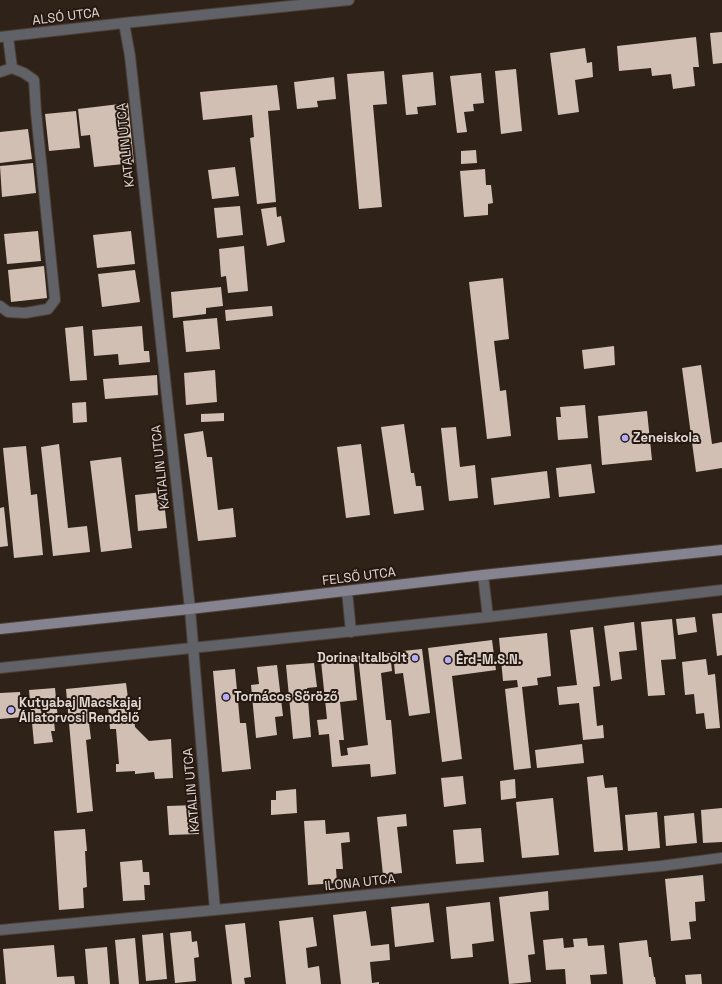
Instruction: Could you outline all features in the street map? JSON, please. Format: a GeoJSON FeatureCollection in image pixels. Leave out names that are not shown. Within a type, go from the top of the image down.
{"type":"FeatureCollection","features":[{"type":"Feature","properties":{"kind":"street","name":"ALSÓ UTCA"},"geometry":{"type":"LineString","coordinates":[[4,37],[328,1],[349,0]]}},
{"type":"Feature","properties":{"kind":"street","name":"KATALIN UTCA"},"geometry":{"type":"LineString","coordinates":[[124,23],[130,56],[190,609],[215,910]]}},
{"type":"Feature","properties":{"kind":"street"},"geometry":{"type":"LineString","coordinates":[[4,37],[12,68]]}},
{"type":"Feature","properties":{"kind":"street"},"geometry":{"type":"LineString","coordinates":[[0,72],[12,68],[34,80],[56,300],[48,309],[25,313],[8,312],[0,306]]}},
{"type":"Feature","properties":{"kind":"street","name":"FELSŐ UTCA"},"geometry":{"type":"LineString","coordinates":[[0,629],[722,550]]}},
{"type":"Feature","properties":{"kind":"street"},"geometry":{"type":"LineString","coordinates":[[484,575],[488,617]]}},
{"type":"Feature","properties":{"kind":"street"},"geometry":{"type":"LineString","coordinates":[[0,668],[351,632],[722,590]]}},
{"type":"Feature","properties":{"kind":"street"},"geometry":{"type":"LineString","coordinates":[[347,591],[351,632]]}},
{"type":"Feature","properties":{"kind":"street","name":"ILONA UTCA"},"geometry":{"type":"LineString","coordinates":[[0,930],[661,866],[722,858]]}},
{"type":"Feature","properties":{"kind":"building"},"geometry":{"type":"Polygon","coordinates":[[[722,32],[722,63],[713,64],[710,33],[722,32]]]}},
{"type":"Feature","properties":{"kind":"building"},"geometry":{"type":"Polygon","coordinates":[[[696,37],[699,67],[693,67],[695,86],[673,89],[671,74],[652,76],[651,68],[619,71],[617,46],[696,37]]]}},
{"type":"Feature","properties":{"kind":"building"},"geometry":{"type":"Polygon","coordinates":[[[585,48],[587,63],[592,62],[593,77],[575,80],[579,112],[558,115],[550,53],[585,48]]]}},
{"type":"Feature","properties":{"kind":"building"},"geometry":{"type":"Polygon","coordinates":[[[516,69],[522,131],[501,134],[495,71],[516,69]]]}},
{"type":"Feature","properties":{"kind":"building"},"geometry":{"type":"Polygon","coordinates":[[[384,71],[387,104],[373,105],[382,207],[359,209],[347,74],[384,71]]]}},
{"type":"Feature","properties":{"kind":"building"},"geometry":{"type":"Polygon","coordinates":[[[433,72],[436,105],[417,107],[418,114],[406,115],[402,75],[433,72]]]}},
{"type":"Feature","properties":{"kind":"building"},"geometry":{"type":"Polygon","coordinates":[[[481,73],[484,103],[473,104],[474,111],[464,112],[467,132],[457,133],[450,76],[481,73]]]}},
{"type":"Feature","properties":{"kind":"building"},"geometry":{"type":"Polygon","coordinates":[[[334,77],[336,99],[317,101],[318,107],[297,109],[294,82],[334,77]]]}},
{"type":"Feature","properties":{"kind":"building"},"geometry":{"type":"Polygon","coordinates":[[[277,85],[280,110],[268,111],[276,202],[257,204],[250,138],[254,137],[252,115],[203,120],[200,92],[277,85]]]}},
{"type":"Feature","properties":{"kind":"building"},"geometry":{"type":"Polygon","coordinates":[[[128,103],[134,163],[94,167],[90,135],[81,136],[78,109],[128,103]]]}},
{"type":"Feature","properties":{"kind":"building"},"geometry":{"type":"Polygon","coordinates":[[[76,111],[80,148],[49,151],[45,114],[76,111]]]}},
{"type":"Feature","properties":{"kind":"building"},"geometry":{"type":"Polygon","coordinates":[[[28,129],[32,159],[0,163],[0,132],[28,129]]]}},
{"type":"Feature","properties":{"kind":"building"},"geometry":{"type":"Polygon","coordinates":[[[476,150],[477,163],[461,164],[461,151],[476,150]]]}},
{"type":"Feature","properties":{"kind":"building"},"geometry":{"type":"Polygon","coordinates":[[[33,163],[36,193],[2,197],[0,166],[33,163]]]}},
{"type":"Feature","properties":{"kind":"building"},"geometry":{"type":"Polygon","coordinates":[[[235,167],[239,196],[212,199],[208,170],[235,167]]]}},
{"type":"Feature","properties":{"kind":"building"},"geometry":{"type":"Polygon","coordinates":[[[485,169],[486,185],[491,185],[493,203],[488,204],[488,215],[464,217],[460,171],[485,169]]]}},
{"type":"Feature","properties":{"kind":"building"},"geometry":{"type":"Polygon","coordinates":[[[240,206],[243,235],[217,238],[214,208],[240,206]]]}},
{"type":"Feature","properties":{"kind":"building"},"geometry":{"type":"Polygon","coordinates":[[[276,207],[277,217],[281,216],[285,242],[267,246],[261,209],[276,207]]]}},
{"type":"Feature","properties":{"kind":"building"},"geometry":{"type":"Polygon","coordinates":[[[38,231],[41,261],[7,264],[4,234],[38,231]]]}},
{"type":"Feature","properties":{"kind":"building"},"geometry":{"type":"Polygon","coordinates":[[[131,231],[135,264],[97,268],[93,235],[131,231]]]}},
{"type":"Feature","properties":{"kind":"building"},"geometry":{"type":"Polygon","coordinates":[[[244,246],[248,291],[228,293],[226,276],[221,277],[219,249],[244,246]]]}},
{"type":"Feature","properties":{"kind":"building"},"geometry":{"type":"Polygon","coordinates":[[[44,266],[47,298],[11,302],[8,270],[44,266]]]}},
{"type":"Feature","properties":{"kind":"building"},"geometry":{"type":"Polygon","coordinates":[[[135,270],[140,302],[102,307],[98,274],[135,270]]]}},
{"type":"Feature","properties":{"kind":"building"},"geometry":{"type":"Polygon","coordinates":[[[503,278],[509,339],[494,341],[500,391],[506,390],[511,436],[487,439],[469,282],[503,278]]]}},
{"type":"Feature","properties":{"kind":"building"},"geometry":{"type":"Polygon","coordinates":[[[221,287],[223,306],[206,308],[206,314],[173,318],[171,292],[221,287]]]}},
{"type":"Feature","properties":{"kind":"building"},"geometry":{"type":"Polygon","coordinates":[[[272,306],[273,316],[226,321],[225,310],[272,306]]]}},
{"type":"Feature","properties":{"kind":"building"},"geometry":{"type":"Polygon","coordinates":[[[217,318],[220,349],[186,352],[183,321],[217,318]]]}},
{"type":"Feature","properties":{"kind":"building"},"geometry":{"type":"Polygon","coordinates":[[[83,326],[87,380],[70,381],[65,328],[83,326]]]}},
{"type":"Feature","properties":{"kind":"building"},"geometry":{"type":"Polygon","coordinates":[[[142,326],[144,351],[149,351],[150,362],[119,365],[118,354],[94,356],[92,330],[142,326]]]}},
{"type":"Feature","properties":{"kind":"building"},"geometry":{"type":"Polygon","coordinates":[[[614,346],[615,365],[584,369],[582,350],[614,346]]]}},
{"type":"Feature","properties":{"kind":"building"},"geometry":{"type":"Polygon","coordinates":[[[701,365],[712,444],[722,442],[722,468],[696,472],[682,368],[701,365]]]}},
{"type":"Feature","properties":{"kind":"building"},"geometry":{"type":"Polygon","coordinates":[[[215,370],[217,402],[186,405],[184,373],[215,370]]]}},
{"type":"Feature","properties":{"kind":"building"},"geometry":{"type":"Polygon","coordinates":[[[157,375],[158,395],[105,399],[103,379],[157,375]]]}},
{"type":"Feature","properties":{"kind":"building"},"geometry":{"type":"Polygon","coordinates":[[[86,402],[87,422],[73,423],[72,403],[86,402]]]}},
{"type":"Feature","properties":{"kind":"building"},"geometry":{"type":"Polygon","coordinates":[[[585,405],[588,438],[558,440],[556,417],[561,417],[560,407],[585,405]]]}},
{"type":"Feature","properties":{"kind":"building","name":"Zeneiskola"},"geometry":{"type":"Polygon","coordinates":[[[647,411],[652,460],[602,465],[598,416],[647,411]]]}},
{"type":"Feature","properties":{"kind":"building"},"geometry":{"type":"Polygon","coordinates":[[[224,413],[224,421],[201,422],[201,414],[224,413]]]}},
{"type":"Feature","properties":{"kind":"building"},"geometry":{"type":"Polygon","coordinates":[[[404,424],[411,473],[414,473],[416,486],[421,486],[424,510],[394,514],[381,427],[404,424]]]}},
{"type":"Feature","properties":{"kind":"building"},"geometry":{"type":"Polygon","coordinates":[[[456,427],[460,467],[475,465],[478,498],[449,501],[441,428],[456,427]]]}},
{"type":"Feature","properties":{"kind":"building"},"geometry":{"type":"Polygon","coordinates":[[[203,431],[207,457],[212,457],[218,510],[233,508],[236,537],[198,541],[184,434],[203,431]]]}},
{"type":"Feature","properties":{"kind":"building"},"geometry":{"type":"Polygon","coordinates":[[[59,444],[68,528],[87,526],[90,552],[53,556],[41,447],[59,444]]]}},
{"type":"Feature","properties":{"kind":"building"},"geometry":{"type":"Polygon","coordinates":[[[361,444],[370,515],[346,518],[337,447],[361,444]]]}},
{"type":"Feature","properties":{"kind":"building"},"geometry":{"type":"Polygon","coordinates":[[[26,446],[31,495],[37,494],[43,555],[14,558],[3,448],[26,446]]]}},
{"type":"Feature","properties":{"kind":"building"},"geometry":{"type":"Polygon","coordinates":[[[121,457],[132,548],[101,552],[90,461],[121,457]]]}},
{"type":"Feature","properties":{"kind":"building"},"geometry":{"type":"Polygon","coordinates":[[[591,464],[595,493],[559,497],[556,468],[591,464]]]}},
{"type":"Feature","properties":{"kind":"building"},"geometry":{"type":"Polygon","coordinates":[[[547,471],[550,498],[494,505],[491,478],[547,471]]]}},
{"type":"Feature","properties":{"kind":"building"},"geometry":{"type":"Polygon","coordinates":[[[163,492],[167,528],[138,531],[135,495],[163,492]]]}},
{"type":"Feature","properties":{"kind":"building"},"geometry":{"type":"Polygon","coordinates":[[[4,507],[8,546],[0,547],[0,508],[4,507]]]}},
{"type":"Feature","properties":{"kind":"building"},"geometry":{"type":"Polygon","coordinates":[[[722,613],[722,655],[717,656],[712,614],[722,613]]]}},
{"type":"Feature","properties":{"kind":"building"},"geometry":{"type":"Polygon","coordinates":[[[695,617],[697,632],[678,635],[676,619],[695,617]]]}},
{"type":"Feature","properties":{"kind":"building"},"geometry":{"type":"Polygon","coordinates":[[[672,619],[676,659],[661,660],[665,695],[648,696],[641,622],[672,619]]]}},
{"type":"Feature","properties":{"kind":"building"},"geometry":{"type":"Polygon","coordinates":[[[634,622],[637,650],[619,652],[622,679],[611,681],[604,626],[634,622]]]}},
{"type":"Feature","properties":{"kind":"building"},"geometry":{"type":"Polygon","coordinates":[[[593,627],[600,686],[593,687],[597,726],[603,725],[604,738],[583,740],[579,703],[559,705],[557,687],[577,685],[570,630],[593,627]]]}},
{"type":"Feature","properties":{"kind":"building"},"geometry":{"type":"Polygon","coordinates":[[[547,633],[551,676],[537,678],[538,685],[522,687],[531,768],[514,770],[505,689],[518,687],[517,680],[503,681],[499,638],[547,633]]]}},
{"type":"Feature","properties":{"kind":"building"},"geometry":{"type":"Polygon","coordinates":[[[492,640],[496,670],[452,676],[462,759],[442,762],[428,648],[492,640]]]}},
{"type":"Feature","properties":{"kind":"building"},"geometry":{"type":"Polygon","coordinates":[[[422,649],[430,713],[409,716],[403,673],[395,674],[393,652],[422,649]]]}},
{"type":"Feature","properties":{"kind":"building"},"geometry":{"type":"Polygon","coordinates":[[[390,653],[392,671],[381,673],[386,720],[391,720],[396,774],[371,777],[370,764],[332,767],[329,734],[319,735],[317,720],[327,719],[321,661],[353,658],[357,700],[340,702],[344,740],[339,740],[341,756],[348,755],[347,748],[368,745],[358,656],[390,653]]]}},
{"type":"Feature","properties":{"kind":"building"},"geometry":{"type":"Polygon","coordinates":[[[706,659],[708,675],[715,674],[720,728],[706,729],[704,713],[696,714],[694,694],[685,695],[682,662],[706,659]]]}},
{"type":"Feature","properties":{"kind":"building"},"geometry":{"type":"Polygon","coordinates":[[[314,663],[317,687],[307,688],[311,737],[293,739],[286,665],[314,663]]]}},
{"type":"Feature","properties":{"kind":"building"},"geometry":{"type":"Polygon","coordinates":[[[277,665],[283,716],[275,717],[277,735],[256,738],[251,685],[259,684],[257,667],[277,665]]]}},
{"type":"Feature","properties":{"kind":"building","name":"Tornácos Söröző"},"geometry":{"type":"Polygon","coordinates":[[[235,669],[240,723],[246,723],[251,769],[222,772],[213,671],[235,669]]]}},
{"type":"Feature","properties":{"kind":"building"},"geometry":{"type":"Polygon","coordinates":[[[126,683],[130,713],[134,713],[135,727],[149,741],[171,739],[173,778],[155,779],[154,772],[135,774],[135,771],[116,772],[116,764],[119,764],[116,729],[110,729],[108,705],[87,707],[91,739],[86,740],[93,811],[77,813],[66,689],[126,683]]]}},
{"type":"Feature","properties":{"kind":"building"},"geometry":{"type":"Polygon","coordinates":[[[55,688],[58,720],[54,721],[55,731],[51,731],[53,742],[34,744],[29,690],[55,688]]]}},
{"type":"Feature","properties":{"kind":"building","name":"Kutyabaj Macskajaj Állatorvosi Rendelő"},"geometry":{"type":"Polygon","coordinates":[[[20,692],[22,717],[0,719],[0,693],[20,692]]]}},
{"type":"Feature","properties":{"kind":"building"},"geometry":{"type":"Polygon","coordinates":[[[582,744],[584,763],[537,768],[535,750],[582,744]]]}},
{"type":"Feature","properties":{"kind":"building"},"geometry":{"type":"Polygon","coordinates":[[[603,775],[605,788],[617,787],[623,850],[594,852],[587,777],[603,775]]]}},
{"type":"Feature","properties":{"kind":"building"},"geometry":{"type":"Polygon","coordinates":[[[463,776],[466,804],[444,807],[441,778],[463,776]]]}},
{"type":"Feature","properties":{"kind":"building"},"geometry":{"type":"Polygon","coordinates":[[[515,779],[516,798],[501,800],[500,781],[515,779]]]}},
{"type":"Feature","properties":{"kind":"building"},"geometry":{"type":"Polygon","coordinates":[[[296,789],[297,813],[271,815],[271,800],[276,800],[276,791],[296,789]]]}},
{"type":"Feature","properties":{"kind":"building"},"geometry":{"type":"Polygon","coordinates":[[[553,798],[559,855],[522,858],[516,802],[553,798]]]}},
{"type":"Feature","properties":{"kind":"building"},"geometry":{"type":"Polygon","coordinates":[[[197,805],[199,834],[169,835],[167,806],[197,805]]]}},
{"type":"Feature","properties":{"kind":"building"},"geometry":{"type":"Polygon","coordinates":[[[722,808],[722,842],[703,843],[701,810],[722,808]]]}},
{"type":"Feature","properties":{"kind":"building"},"geometry":{"type":"Polygon","coordinates":[[[657,812],[660,848],[628,851],[625,815],[657,812]]]}},
{"type":"Feature","properties":{"kind":"building"},"geometry":{"type":"Polygon","coordinates":[[[694,813],[697,843],[666,846],[664,816],[694,813]]]}},
{"type":"Feature","properties":{"kind":"building"},"geometry":{"type":"Polygon","coordinates":[[[406,814],[407,826],[397,827],[402,873],[383,875],[377,817],[406,814]]]}},
{"type":"Feature","properties":{"kind":"building"},"geometry":{"type":"Polygon","coordinates":[[[325,820],[326,834],[349,832],[350,842],[341,843],[343,869],[336,869],[337,883],[308,885],[304,821],[325,820]]]}},
{"type":"Feature","properties":{"kind":"building"},"geometry":{"type":"Polygon","coordinates":[[[481,828],[484,862],[456,864],[453,830],[481,828]]]}},
{"type":"Feature","properties":{"kind":"building"},"geometry":{"type":"Polygon","coordinates":[[[85,829],[87,851],[85,851],[87,887],[83,888],[84,908],[59,910],[54,831],[85,829]]]}},
{"type":"Feature","properties":{"kind":"building"},"geometry":{"type":"Polygon","coordinates":[[[142,860],[143,872],[149,872],[150,885],[144,885],[145,900],[123,901],[120,862],[142,860]]]}},
{"type":"Feature","properties":{"kind":"building"},"geometry":{"type":"Polygon","coordinates":[[[703,875],[705,901],[695,902],[696,921],[689,922],[691,939],[671,941],[665,879],[703,875]]]}},
{"type":"Feature","properties":{"kind":"building"},"geometry":{"type":"Polygon","coordinates":[[[548,891],[549,910],[530,912],[535,954],[528,955],[531,982],[509,984],[499,897],[548,891]]]}},
{"type":"Feature","properties":{"kind":"building"},"geometry":{"type":"Polygon","coordinates":[[[490,902],[494,941],[472,944],[473,957],[451,959],[446,907],[490,902]]]}},
{"type":"Feature","properties":{"kind":"building"},"geometry":{"type":"Polygon","coordinates":[[[429,903],[434,942],[395,947],[391,907],[429,903]]]}},
{"type":"Feature","properties":{"kind":"building"},"geometry":{"type":"Polygon","coordinates":[[[366,911],[371,946],[389,944],[390,960],[370,962],[372,983],[379,982],[379,984],[341,984],[333,915],[366,911]]]}},
{"type":"Feature","properties":{"kind":"building"},"geometry":{"type":"Polygon","coordinates":[[[313,917],[317,946],[306,948],[308,968],[319,966],[321,984],[286,984],[279,921],[313,917]]]}},
{"type":"Feature","properties":{"kind":"building"},"geometry":{"type":"Polygon","coordinates":[[[245,923],[251,977],[244,978],[245,984],[232,984],[225,925],[245,923]]]}},
{"type":"Feature","properties":{"kind":"building"},"geometry":{"type":"Polygon","coordinates":[[[191,931],[192,942],[197,941],[199,957],[194,958],[196,981],[175,983],[170,933],[191,931]]]}},
{"type":"Feature","properties":{"kind":"building"},"geometry":{"type":"Polygon","coordinates":[[[163,933],[167,979],[146,981],[142,935],[163,933]]]}},
{"type":"Feature","properties":{"kind":"building"},"geometry":{"type":"Polygon","coordinates":[[[135,938],[139,984],[119,984],[115,940],[135,938]]]}},
{"type":"Feature","properties":{"kind":"building"},"geometry":{"type":"Polygon","coordinates":[[[563,938],[564,948],[574,947],[573,939],[587,938],[588,946],[604,945],[607,974],[590,975],[591,984],[566,984],[565,969],[546,970],[543,940],[563,938]]]}},
{"type":"Feature","properties":{"kind":"building"},"geometry":{"type":"Polygon","coordinates":[[[647,940],[649,957],[651,957],[656,984],[623,984],[619,943],[647,940]]]}},
{"type":"Feature","properties":{"kind":"building"},"geometry":{"type":"Polygon","coordinates":[[[54,945],[57,977],[74,976],[75,984],[6,984],[3,949],[54,945]]]}},
{"type":"Feature","properties":{"kind":"building"},"geometry":{"type":"Polygon","coordinates":[[[107,947],[110,984],[88,984],[85,949],[107,947]]]}},
{"type":"Feature","properties":{"kind":"building"},"geometry":{"type":"Polygon","coordinates":[[[701,974],[702,984],[686,984],[685,975],[701,974]]]}},
{"type":"Feature","properties":{"kind":"place","name":"Zeneiskola"},"geometry":{"type":"Point","coordinates":[625,438]}},
{"type":"Feature","properties":{"kind":"place","name":"Dorina Italbolt"},"geometry":{"type":"Point","coordinates":[415,658]}},
{"type":"Feature","properties":{"kind":"place","name":"Érd-M.S.N."},"geometry":{"type":"Point","coordinates":[448,660]}},
{"type":"Feature","properties":{"kind":"place","name":"Tornácos Söröző"},"geometry":{"type":"Point","coordinates":[226,697]}},
{"type":"Feature","properties":{"kind":"place","name":"Kutyabaj Macskajaj Állatorvosi Rendelő"},"geometry":{"type":"Point","coordinates":[11,710]}}]}
